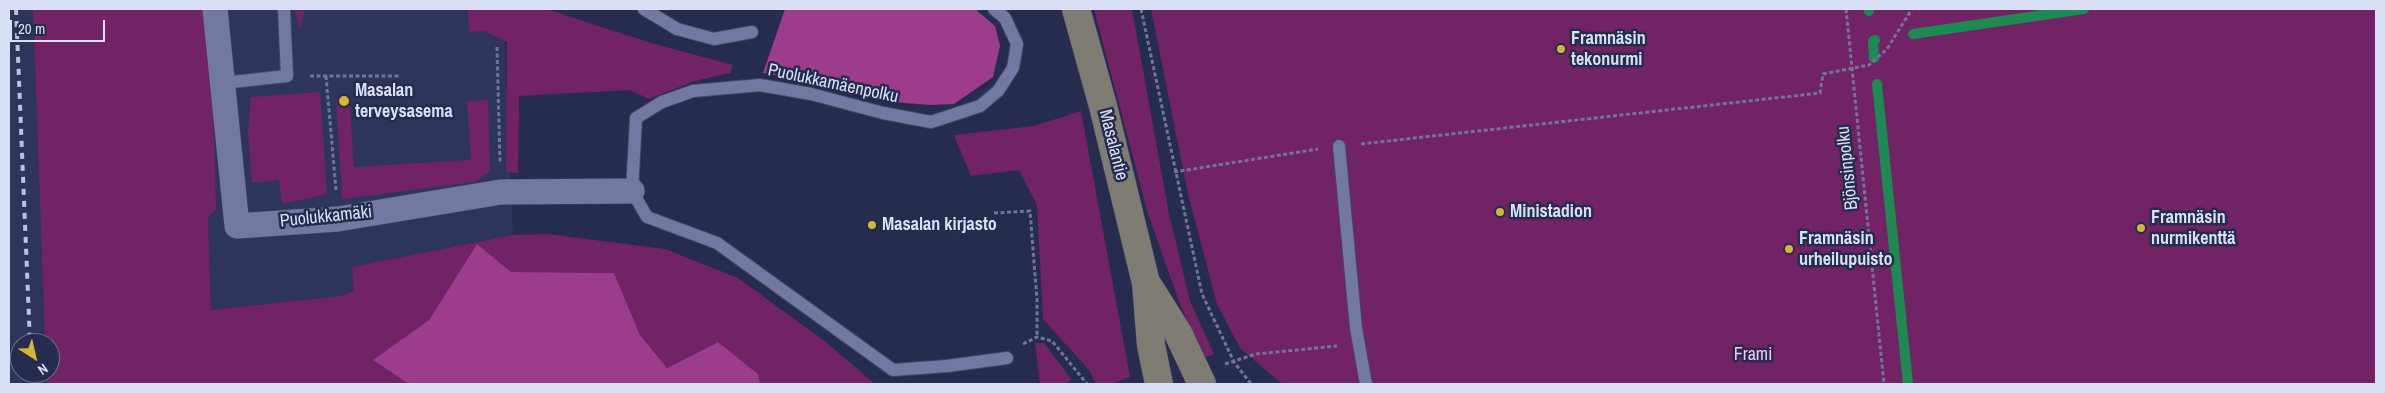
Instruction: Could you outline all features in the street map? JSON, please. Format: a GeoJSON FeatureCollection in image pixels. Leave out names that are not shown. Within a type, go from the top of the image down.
{"type":"FeatureCollection","features":[{"type":"Feature","properties":{"kind":"street","name":"Puolukkamäki"},"geometry":{"type":"LineString","coordinates":[[215,9],[237,226],[338,219],[501,192],[632,191]]}},
{"type":"Feature","properties":{"kind":"street","name":"Masalantie"},"geometry":{"type":"LineString","coordinates":[[1076,9],[1103,106],[1146,283],[1152,346],[1159,384]]}},
{"type":"Feature","properties":{"kind":"street","name":"Masalantie"},"geometry":{"type":"LineString","coordinates":[[1146,283],[1178,333],[1198,378]]}},
{"type":"Feature","properties":{"kind":"lane"},"geometry":{"type":"LineString","coordinates":[[223,83],[287,76],[284,9]]}},
{"type":"Feature","properties":{"kind":"lane"},"geometry":{"type":"LineString","coordinates":[[644,9],[677,29],[714,39],[752,32]]}},
{"type":"Feature","properties":{"kind":"lane","name":"Puolukkamäenpolku"},"geometry":{"type":"LineString","coordinates":[[632,191],[636,118],[662,102],[693,90],[760,85],[811,94],[883,113],[932,122],[980,106],[998,91],[1013,68],[1017,44],[1005,18],[994,9]]}},
{"type":"Feature","properties":{"kind":"lane"},"geometry":{"type":"LineString","coordinates":[[1339,146],[1358,344],[1366,384]]}},
{"type":"Feature","properties":{"kind":"lane"},"geometry":{"type":"LineString","coordinates":[[632,191],[647,217],[717,244],[893,370],[947,366],[1007,358]]}},
{"type":"Feature","properties":{"kind":"path"},"geometry":{"type":"LineString","coordinates":[[1140,9],[1202,294],[1234,362],[1251,384]]}},
{"type":"Feature","properties":{"kind":"path","name":"Bjönsinpolku"},"geometry":{"type":"LineString","coordinates":[[1846,9],[1884,384]]}},
{"type":"Feature","properties":{"kind":"path"},"geometry":{"type":"LineString","coordinates":[[1174,172],[1339,146],[1820,93],[1823,74],[1869,65],[1887,49],[1912,9]]}},
{"type":"Feature","properties":{"kind":"path"},"geometry":{"type":"LineString","coordinates":[[497,47],[501,192]]}},
{"type":"Feature","properties":{"kind":"path"},"geometry":{"type":"LineString","coordinates":[[287,76],[401,76]]}},
{"type":"Feature","properties":{"kind":"path"},"geometry":{"type":"LineString","coordinates":[[326,76],[338,219]]}},
{"type":"Feature","properties":{"kind":"path"},"geometry":{"type":"LineString","coordinates":[[994,213],[1030,211],[1037,300],[1037,337]]}},
{"type":"Feature","properties":{"kind":"path"},"geometry":{"type":"LineString","coordinates":[[1007,358],[1017,346],[1037,337],[1052,341],[1087,384]]}},
{"type":"Feature","properties":{"kind":"path"},"geometry":{"type":"LineString","coordinates":[[1198,378],[1256,354],[1358,344]]}},
{"type":"Feature","properties":{"kind":"shaded area"},"geometry":{"type":"Polygon","coordinates":[[[9,9],[33,9],[45,333],[10,333],[10,383],[47,384],[9,384],[9,9]]]}},
{"type":"Feature","properties":{"kind":"shaded area","name":"Masalan terveysasema"},"geometry":{"type":"Polygon","coordinates":[[[170,9],[503,9],[513,235],[352,267],[355,291],[341,296],[211,310],[208,218],[170,9]]]}},
{"type":"Feature","properties":{"kind":"shaded area"},"geometry":{"type":"Polygon","coordinates":[[[785,9],[975,9],[995,26],[1000,46],[993,77],[954,104],[931,105],[892,102],[853,89],[763,73],[785,9]]]}},
{"type":"Feature","properties":{"kind":"shaded area"},"geometry":{"type":"Polygon","coordinates":[[[477,244],[511,272],[614,273],[640,335],[667,368],[718,342],[758,374],[760,384],[409,384],[373,360],[429,320],[477,244]]]}},
{"type":"Feature","properties":{"kind":"green space"},"geometry":{"type":"Polygon","coordinates":[[[33,9],[204,9],[213,103],[216,209],[208,218],[211,310],[341,296],[354,291],[352,267],[513,235],[548,234],[665,249],[738,278],[827,343],[875,384],[760,384],[758,374],[718,342],[667,368],[640,335],[614,273],[511,272],[477,244],[429,320],[374,360],[409,384],[47,384],[60,383],[60,333],[45,333],[33,9]]]}},
{"type":"Feature","properties":{"kind":"green space"},"geometry":{"type":"Polygon","coordinates":[[[295,9],[305,9],[300,29],[295,12],[295,9]]]}},
{"type":"Feature","properties":{"kind":"green space"},"geometry":{"type":"Polygon","coordinates":[[[468,9],[546,9],[651,43],[733,65],[730,73],[695,81],[649,99],[630,90],[519,96],[518,173],[506,172],[507,42],[484,31],[469,32],[468,9]]]}},
{"type":"Feature","properties":{"kind":"green space"},"geometry":{"type":"Polygon","coordinates":[[[1094,9],[1132,9],[1169,214],[1190,301],[1214,354],[1203,358],[1180,304],[1148,214],[1094,9]]]}},
{"type":"Feature","properties":{"kind":"green space","name":"Framnäsin urheilupuisto"},"geometry":{"type":"Polygon","coordinates":[[[1151,9],[2376,9],[2376,384],[1282,384],[1240,348],[1217,304],[1188,194],[1151,9]]]}},
{"type":"Feature","properties":{"kind":"green space"},"geometry":{"type":"Polygon","coordinates":[[[320,92],[327,194],[282,204],[279,180],[252,183],[248,131],[251,97],[320,92]]]}},
{"type":"Feature","properties":{"kind":"green space"},"geometry":{"type":"Polygon","coordinates":[[[349,97],[354,167],[471,160],[467,101],[488,100],[490,172],[474,182],[342,199],[336,99],[349,97]]]}},
{"type":"Feature","properties":{"kind":"green space"},"geometry":{"type":"Polygon","coordinates":[[[1081,111],[1130,377],[1112,384],[1096,384],[1089,370],[1043,319],[1037,205],[1019,170],[971,176],[954,135],[1034,126],[1081,111]]]}},
{"type":"Feature","properties":{"kind":"green space"},"geometry":{"type":"Polygon","coordinates":[[[1035,343],[1044,343],[1071,379],[1067,384],[1040,384],[1035,343]]]}},
{"type":"Feature","properties":{"kind":"waterway"},"geometry":{"type":"LineString","coordinates":[[1913,34],[2084,9]]}},
{"type":"Feature","properties":{"kind":"waterway"},"geometry":{"type":"LineString","coordinates":[[1874,58],[1873,41],[1875,40]]}},
{"type":"Feature","properties":{"kind":"waterway"},"geometry":{"type":"LineString","coordinates":[[1877,84],[1908,384]]}},
{"type":"Feature","properties":{"kind":"railway"},"geometry":{"type":"LineString","coordinates":[[16,9],[30,333]]}},
{"type":"Feature","properties":{"kind":"place","name":"Framnäsin tekonurmi"},"geometry":{"type":"Point","coordinates":[1561,49]}},
{"type":"Feature","properties":{"kind":"place","name":"Masalan terveysasema"},"geometry":{"type":"Point","coordinates":[344,101]}},
{"type":"Feature","properties":{"kind":"place","name":"Ministadion"},"geometry":{"type":"Point","coordinates":[1500,212]}},
{"type":"Feature","properties":{"kind":"place","name":"Masalan kirjasto"},"geometry":{"type":"Point","coordinates":[872,225]}},
{"type":"Feature","properties":{"kind":"place","name":"Framnäsin nurmikenttä"},"geometry":{"type":"Point","coordinates":[2141,228]}},
{"type":"Feature","properties":{"kind":"place","name":"Framnäsin urheilupuisto"},"geometry":{"type":"Point","coordinates":[1789,249]}},
{"type":"Feature","properties":{"kind":"park label","name":"Frami"},"geometry":{"type":"Point","coordinates":[1753,355]}}]}
